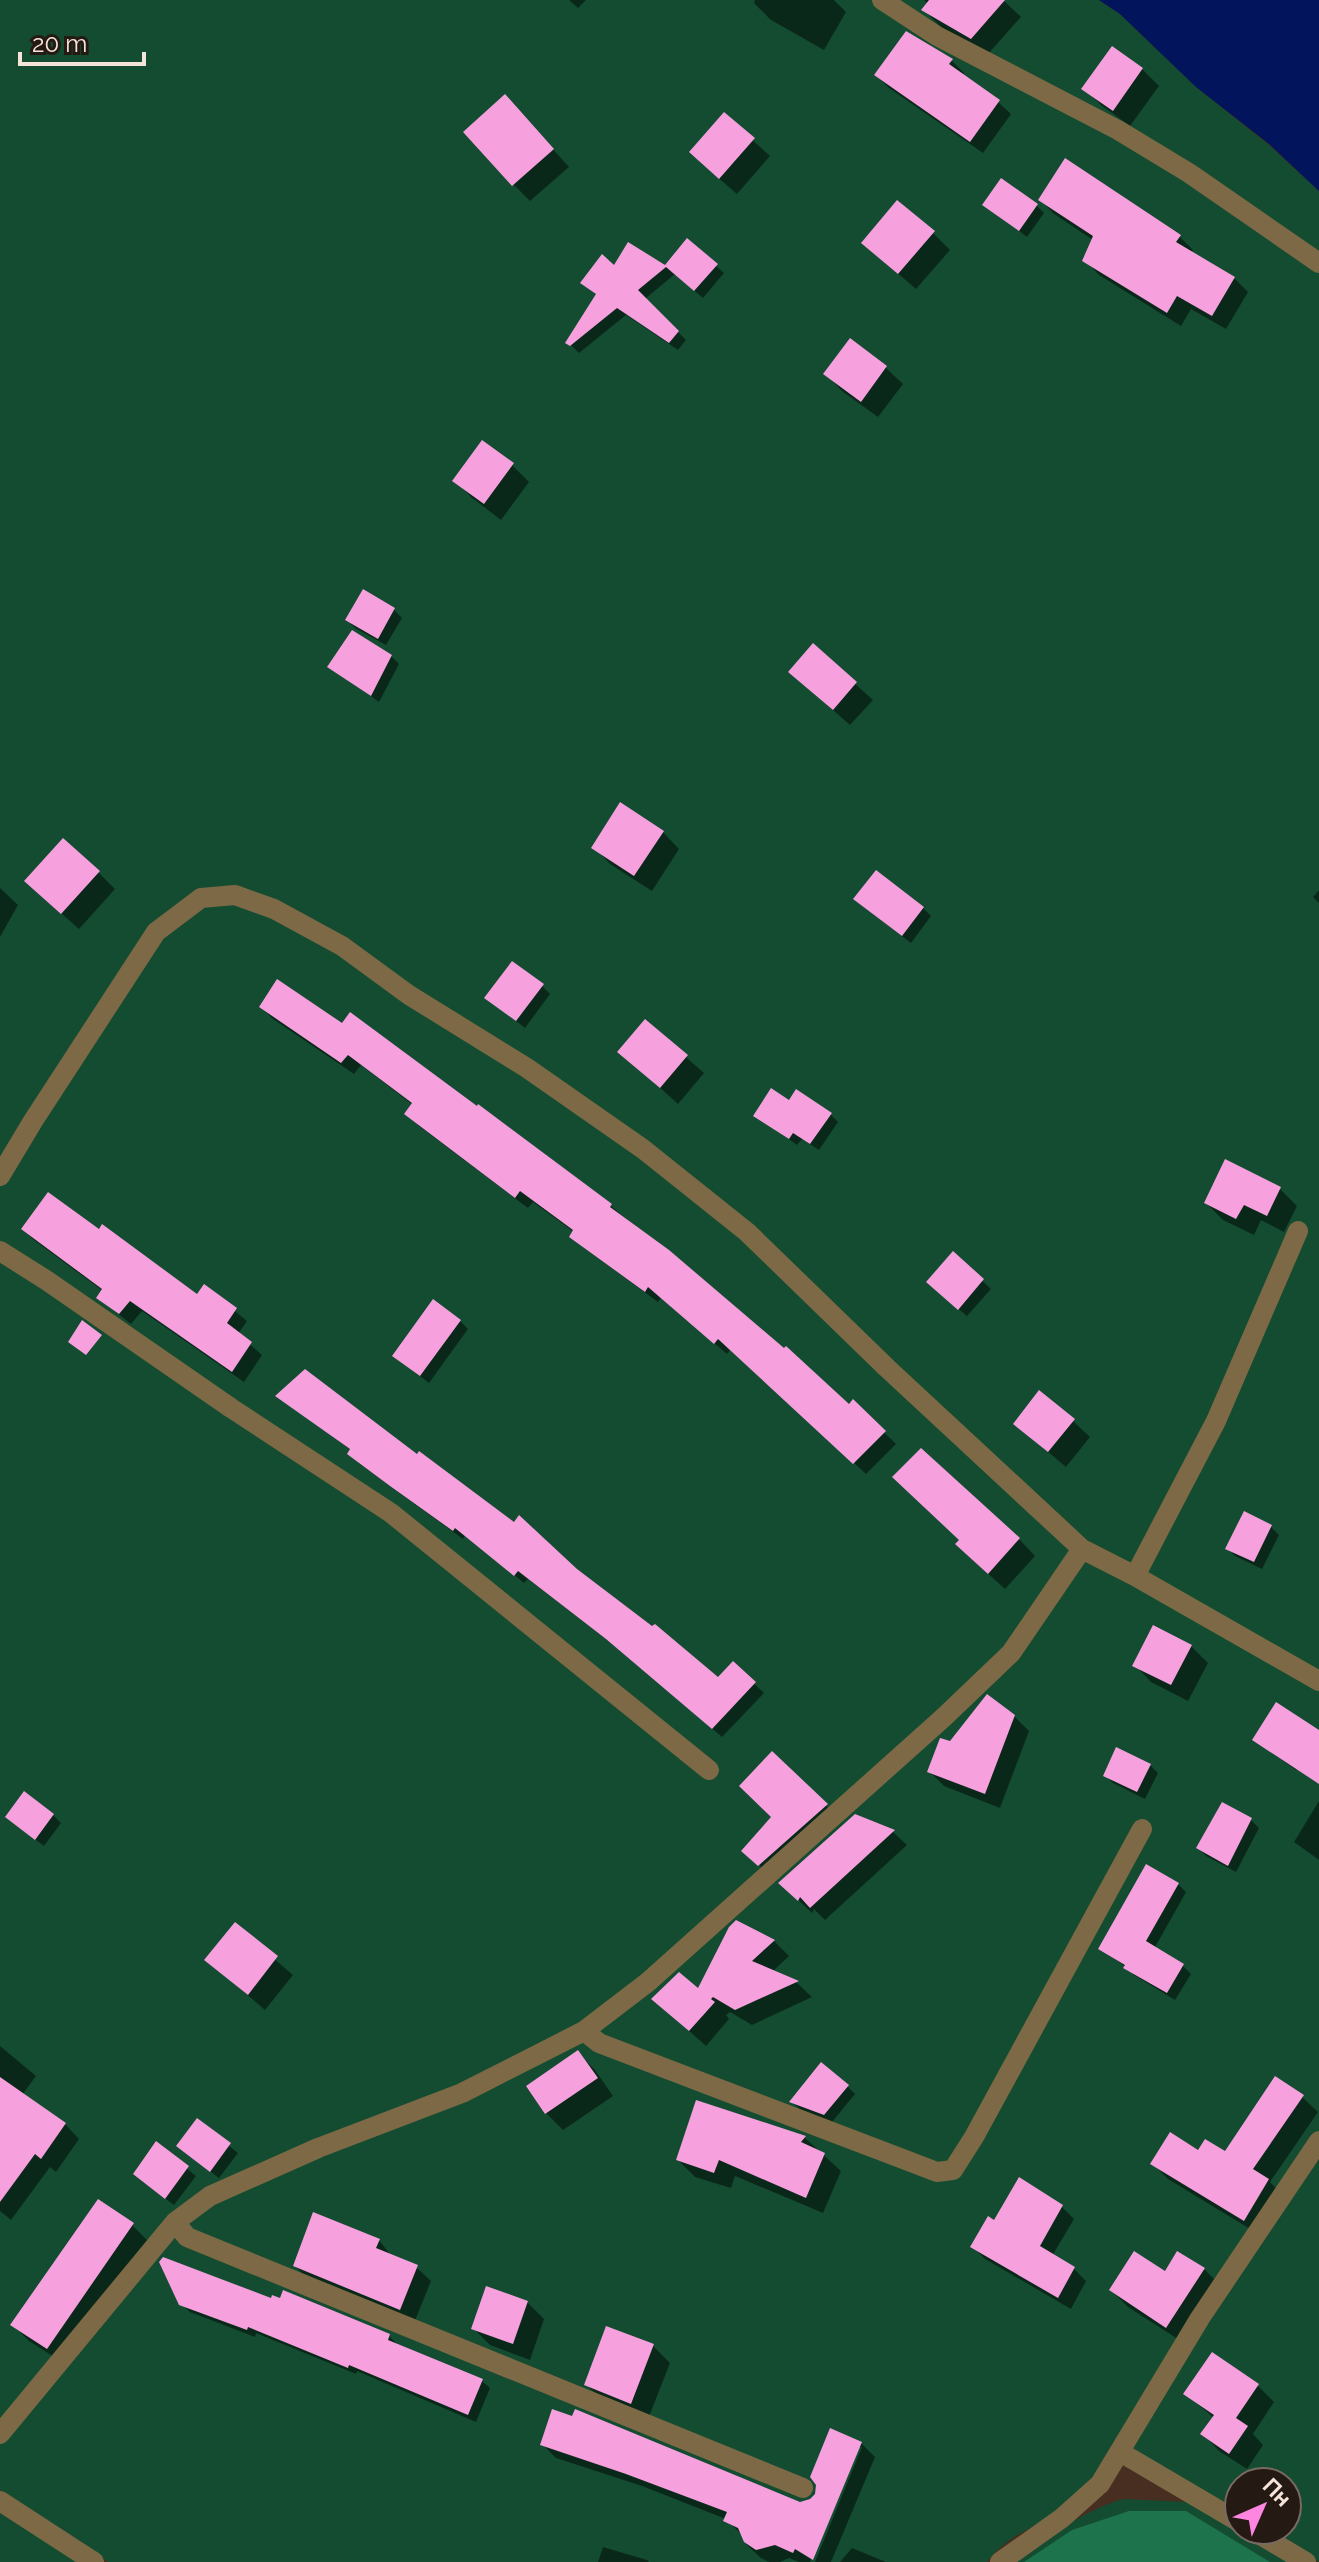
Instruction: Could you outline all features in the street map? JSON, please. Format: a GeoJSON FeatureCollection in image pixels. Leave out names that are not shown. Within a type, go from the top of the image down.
{"type":"FeatureCollection","features":[{"type":"Feature","properties":{"kind":"lane"},"geometry":{"type":"LineString","coordinates":[[882,0],[937,36],[1118,130],[1189,173],[1319,263]]}},
{"type":"Feature","properties":{"kind":"lane"},"geometry":{"type":"LineString","coordinates":[[0,1176],[156,932],[201,898],[235,895],[274,909],[342,946],[409,995],[527,1068],[643,1149],[747,1232],[887,1368],[1082,1549],[1319,1681]]}},
{"type":"Feature","properties":{"kind":"lane"},"geometry":{"type":"LineString","coordinates":[[1135,1576],[1216,1421],[1298,1231]]}},
{"type":"Feature","properties":{"kind":"lane"},"geometry":{"type":"LineString","coordinates":[[0,1251],[391,1513],[709,1770]]}},
{"type":"Feature","properties":{"kind":"lane"},"geometry":{"type":"LineString","coordinates":[[0,2434],[175,2222],[210,2196],[318,2148],[462,2093],[584,2031],[648,1982],[943,1718],[1011,1653],[1082,1549]]}},
{"type":"Feature","properties":{"kind":"lane"},"geometry":{"type":"LineString","coordinates":[[584,2031],[599,2043],[937,2172],[953,2170],[1142,1829]]}},
{"type":"Feature","properties":{"kind":"lane"},"geometry":{"type":"LineString","coordinates":[[1000,2562],[1092,2493],[1200,2318],[1319,2141]]}},
{"type":"Feature","properties":{"kind":"lane"},"geometry":{"type":"LineString","coordinates":[[175,2222],[187,2237],[803,2488]]}},
{"type":"Feature","properties":{"kind":"lane"},"geometry":{"type":"LineString","coordinates":[[1120,2452],[1223,2513]]}},
{"type":"Feature","properties":{"kind":"lane"},"geometry":{"type":"LineString","coordinates":[[0,2501],[94,2562]]}},
{"type":"Feature","properties":{"kind":"lane"},"geometry":{"type":"LineString","coordinates":[[1279,2546],[1306,2562]]}},
{"type":"Feature","properties":{"kind":"green space"},"geometry":{"type":"Polygon","coordinates":[[[0,0],[1099,0],[1120,14],[1196,87],[1269,145],[1319,191],[1319,2562],[1292,2546],[1303,2546],[1303,2466],[1223,2466],[1223,2505],[1116,2439],[1079,2495],[1006,2543],[987,2562],[108,2562],[0,2490],[0,0]]]}},
{"type":"Feature","properties":{"kind":"green space"},"geometry":{"type":"Polygon","coordinates":[[[1125,2499],[1187,2502],[1223,2523],[1223,2546],[1263,2546],[1290,2562],[1010,2562],[1049,2535],[1125,2499]]]}},
{"type":"Feature","properties":{"kind":"green space"},"geometry":{"type":"Polygon","coordinates":[[[1129,2511],[1186,2511],[1223,2533],[1223,2546],[1244,2546],[1270,2562],[1024,2562],[1072,2530],[1129,2511]]]}},
{"type":"Feature","properties":{"kind":"green space"},"geometry":{"type":"Polygon","coordinates":[[[0,2513],[78,2562],[0,2562],[0,2513]]]}},
{"type":"Feature","properties":{"kind":"shaded area"},"geometry":{"type":"Polygon","coordinates":[[[1099,0],[1319,0],[1319,191],[1269,144],[1196,87],[1120,14],[1099,0]]]}},
{"type":"Feature","properties":{"kind":"building"},"geometry":{"type":"Polygon","coordinates":[[[929,0],[1005,0],[971,39],[921,10],[929,0]]]}},
{"type":"Feature","properties":{"kind":"building"},"geometry":{"type":"Polygon","coordinates":[[[906,31],[953,59],[949,64],[1000,100],[970,142],[874,75],[906,31]]]}},
{"type":"Feature","properties":{"kind":"building"},"geometry":{"type":"Polygon","coordinates":[[[1112,46],[1143,68],[1113,111],[1081,89],[1112,46]]]}},
{"type":"Feature","properties":{"kind":"building"},"geometry":{"type":"Polygon","coordinates":[[[505,94],[554,149],[512,186],[463,132],[505,94]]]}},
{"type":"Feature","properties":{"kind":"building"},"geometry":{"type":"Polygon","coordinates":[[[724,112],[755,138],[719,179],[689,152],[724,112]]]}},
{"type":"Feature","properties":{"kind":"building"},"geometry":{"type":"Polygon","coordinates":[[[1065,158],[1181,235],[1176,242],[1235,277],[1212,316],[1177,296],[1167,313],[1082,261],[1093,236],[1038,200],[1065,158]]]}},
{"type":"Feature","properties":{"kind":"building"},"geometry":{"type":"Polygon","coordinates":[[[1001,178],[1038,204],[1019,231],[982,205],[1001,178]]]}},
{"type":"Feature","properties":{"kind":"building"},"geometry":{"type":"Polygon","coordinates":[[[897,200],[935,231],[898,274],[861,243],[897,200]]]}},
{"type":"Feature","properties":{"kind":"building"},"geometry":{"type":"Polygon","coordinates":[[[687,238],[718,264],[694,291],[666,267],[638,290],[679,331],[669,343],[617,308],[570,346],[565,343],[596,294],[580,283],[602,254],[614,265],[628,242],[665,265],[687,238]]]}},
{"type":"Feature","properties":{"kind":"building"},"geometry":{"type":"Polygon","coordinates":[[[850,338],[887,366],[861,402],[823,374],[850,338]]]}},
{"type":"Feature","properties":{"kind":"building"},"geometry":{"type":"Polygon","coordinates":[[[482,440],[514,463],[484,504],[452,481],[482,440]]]}},
{"type":"Feature","properties":{"kind":"building"},"geometry":{"type":"Polygon","coordinates":[[[363,589],[395,608],[378,639],[345,620],[363,589]]]}},
{"type":"Feature","properties":{"kind":"building"},"geometry":{"type":"Polygon","coordinates":[[[352,630],[392,655],[371,696],[327,667],[352,630]]]}},
{"type":"Feature","properties":{"kind":"building"},"geometry":{"type":"Polygon","coordinates":[[[813,643],[857,682],[833,710],[788,672],[813,643]]]}},
{"type":"Feature","properties":{"kind":"building"},"geometry":{"type":"Polygon","coordinates":[[[620,802],[664,831],[634,876],[591,848],[620,802]]]}},
{"type":"Feature","properties":{"kind":"building"},"geometry":{"type":"Polygon","coordinates":[[[63,838],[100,871],[61,914],[24,881],[63,838]]]}},
{"type":"Feature","properties":{"kind":"building"},"geometry":{"type":"Polygon","coordinates":[[[876,870],[924,907],[902,936],[853,899],[876,870]]]}},
{"type":"Feature","properties":{"kind":"building"},"geometry":{"type":"Polygon","coordinates":[[[512,961],[544,984],[516,1021],[484,998],[512,961]]]}},
{"type":"Feature","properties":{"kind":"building"},"geometry":{"type":"Polygon","coordinates":[[[277,979],[342,1023],[350,1012],[478,1104],[612,1204],[610,1207],[669,1250],[784,1348],[786,1346],[849,1404],[853,1399],[886,1431],[853,1464],[718,1339],[714,1344],[648,1287],[645,1292],[569,1237],[573,1230],[520,1191],[515,1198],[404,1114],[412,1103],[348,1055],[341,1063],[259,1007],[277,979]]]}},
{"type":"Feature","properties":{"kind":"building"},"geometry":{"type":"Polygon","coordinates":[[[645,1019],[688,1055],[660,1088],[617,1052],[645,1019]]]}},
{"type":"Feature","properties":{"kind":"building"},"geometry":{"type":"Polygon","coordinates":[[[771,1088],[789,1100],[796,1089],[832,1113],[810,1144],[793,1133],[789,1139],[753,1116],[771,1088]]]}},
{"type":"Feature","properties":{"kind":"building"},"geometry":{"type":"Polygon","coordinates":[[[1225,1159],[1281,1187],[1267,1216],[1244,1205],[1236,1219],[1204,1203],[1225,1159]]]}},
{"type":"Feature","properties":{"kind":"building"},"geometry":{"type":"Polygon","coordinates":[[[48,1192],[99,1229],[102,1224],[197,1294],[204,1284],[237,1308],[227,1323],[252,1342],[232,1372],[130,1301],[119,1314],[96,1298],[102,1289],[21,1229],[48,1192]]]}},
{"type":"Feature","properties":{"kind":"building"},"geometry":{"type":"Polygon","coordinates":[[[953,1251],[984,1279],[958,1310],[926,1282],[953,1251]]]}},
{"type":"Feature","properties":{"kind":"building"},"geometry":{"type":"Polygon","coordinates":[[[433,1299],[461,1320],[420,1376],[392,1356],[433,1299]]]}},
{"type":"Feature","properties":{"kind":"building"},"geometry":{"type":"Polygon","coordinates":[[[82,1320],[102,1335],[86,1355],[68,1342],[82,1320]]]}},
{"type":"Feature","properties":{"kind":"building"},"geometry":{"type":"Polygon","coordinates":[[[305,1369],[417,1454],[419,1451],[514,1522],[519,1515],[577,1569],[652,1626],[655,1624],[718,1677],[733,1661],[756,1682],[712,1729],[606,1639],[518,1571],[514,1576],[455,1528],[453,1531],[347,1454],[350,1449],[275,1396],[305,1369]]]}},
{"type":"Feature","properties":{"kind":"building"},"geometry":{"type":"Polygon","coordinates":[[[1039,1390],[1075,1419],[1048,1452],[1013,1424],[1039,1390]]]}},
{"type":"Feature","properties":{"kind":"building"},"geometry":{"type":"Polygon","coordinates":[[[921,1448],[1020,1538],[988,1574],[955,1544],[959,1540],[892,1477],[921,1448]]]}},
{"type":"Feature","properties":{"kind":"building"},"geometry":{"type":"Polygon","coordinates":[[[1244,1511],[1272,1525],[1254,1562],[1225,1549],[1244,1511]]]}},
{"type":"Feature","properties":{"kind":"building"},"geometry":{"type":"Polygon","coordinates":[[[1153,1625],[1192,1645],[1171,1685],[1132,1666],[1153,1625]]]}},
{"type":"Feature","properties":{"kind":"building"},"geometry":{"type":"Polygon","coordinates":[[[987,1694],[1015,1715],[985,1794],[927,1772],[940,1738],[950,1741],[987,1694]]]}},
{"type":"Feature","properties":{"kind":"building"},"geometry":{"type":"Polygon","coordinates":[[[1276,1702],[1319,1730],[1319,1784],[1252,1740],[1276,1702]]]}},
{"type":"Feature","properties":{"kind":"building"},"geometry":{"type":"Polygon","coordinates":[[[1116,1747],[1151,1764],[1137,1792],[1103,1776],[1116,1747]]]}},
{"type":"Feature","properties":{"kind":"building"},"geometry":{"type":"Polygon","coordinates":[[[772,1751],[828,1804],[758,1866],[741,1851],[771,1817],[739,1786],[772,1751]]]}},
{"type":"Feature","properties":{"kind":"building"},"geometry":{"type":"Polygon","coordinates":[[[24,1791],[54,1814],[35,1840],[5,1817],[24,1791]]]}},
{"type":"Feature","properties":{"kind":"building"},"geometry":{"type":"Polygon","coordinates":[[[1222,1802],[1252,1818],[1228,1866],[1196,1848],[1222,1802]]]}},
{"type":"Feature","properties":{"kind":"building"},"geometry":{"type":"Polygon","coordinates":[[[855,1814],[895,1830],[810,1908],[800,1897],[798,1901],[778,1883],[855,1814]]]}},
{"type":"Feature","properties":{"kind":"building"},"geometry":{"type":"Polygon","coordinates":[[[1146,1864],[1179,1883],[1146,1941],[1184,1964],[1167,1993],[1123,1968],[1125,1965],[1098,1949],[1146,1864]]]}},
{"type":"Feature","properties":{"kind":"building"},"geometry":{"type":"Polygon","coordinates":[[[736,1920],[775,1940],[752,1961],[799,1981],[735,2010],[713,1997],[711,1999],[715,2002],[689,2031],[651,1999],[679,1972],[698,1988],[729,1927],[736,1920]]]}},
{"type":"Feature","properties":{"kind":"building"},"geometry":{"type":"Polygon","coordinates":[[[235,1922],[278,1956],[248,1995],[204,1960],[235,1922]]]}},
{"type":"Feature","properties":{"kind":"building"},"geometry":{"type":"Polygon","coordinates":[[[578,2050],[598,2078],[545,2114],[526,2086],[578,2050]]]}},
{"type":"Feature","properties":{"kind":"building"},"geometry":{"type":"Polygon","coordinates":[[[821,2062],[849,2085],[824,2115],[789,2102],[821,2062]]]}},
{"type":"Feature","properties":{"kind":"building"},"geometry":{"type":"Polygon","coordinates":[[[1275,2076],[1304,2095],[1253,2169],[1269,2179],[1244,2221],[1150,2164],[1170,2132],[1198,2150],[1205,2139],[1225,2151],[1275,2076]]]}},
{"type":"Feature","properties":{"kind":"building"},"geometry":{"type":"Polygon","coordinates":[[[0,2077],[66,2123],[41,2159],[35,2154],[0,2202],[0,2077]]]}},
{"type":"Feature","properties":{"kind":"building"},"geometry":{"type":"Polygon","coordinates":[[[696,2100],[806,2136],[801,2142],[825,2153],[806,2198],[719,2160],[714,2173],[676,2160],[696,2100]]]}},
{"type":"Feature","properties":{"kind":"building"},"geometry":{"type":"Polygon","coordinates":[[[197,2118],[231,2143],[210,2172],[176,2146],[197,2118]]]}},
{"type":"Feature","properties":{"kind":"building"},"geometry":{"type":"Polygon","coordinates":[[[156,2141],[189,2166],[165,2199],[133,2174],[156,2141]]]}},
{"type":"Feature","properties":{"kind":"building"},"geometry":{"type":"Polygon","coordinates":[[[1019,2177],[1063,2205],[1040,2246],[1075,2267],[1058,2298],[970,2247],[988,2216],[994,2220],[1019,2177]]]}},
{"type":"Feature","properties":{"kind":"building"},"geometry":{"type":"Polygon","coordinates":[[[98,2199],[134,2223],[47,2349],[10,2325],[98,2199]]]}},
{"type":"Feature","properties":{"kind":"building"},"geometry":{"type":"Polygon","coordinates":[[[313,2212],[380,2239],[376,2248],[418,2265],[400,2310],[293,2266],[313,2212]]]}},
{"type":"Feature","properties":{"kind":"building"},"geometry":{"type":"Polygon","coordinates":[[[1134,2251],[1165,2271],[1177,2251],[1205,2268],[1166,2328],[1109,2290],[1134,2251]]]}},
{"type":"Feature","properties":{"kind":"building"},"geometry":{"type":"Polygon","coordinates":[[[163,2257],[271,2298],[272,2295],[280,2298],[283,2290],[390,2334],[388,2340],[483,2379],[468,2415],[349,2365],[348,2368],[248,2327],[247,2330],[179,2305],[159,2262],[163,2257]]]}},
{"type":"Feature","properties":{"kind":"building"},"geometry":{"type":"Polygon","coordinates":[[[486,2286],[528,2301],[513,2344],[471,2329],[486,2286]]]}},
{"type":"Feature","properties":{"kind":"building"},"geometry":{"type":"Polygon","coordinates":[[[606,2326],[654,2344],[631,2404],[584,2385],[606,2326]]]}},
{"type":"Feature","properties":{"kind":"building"},"geometry":{"type":"Polygon","coordinates":[[[1212,2352],[1259,2384],[1236,2418],[1248,2426],[1229,2454],[1200,2434],[1214,2415],[1183,2394],[1212,2352]]]}},
{"type":"Feature","properties":{"kind":"building"},"geometry":{"type":"Polygon","coordinates":[[[552,2409],[572,2416],[575,2409],[800,2502],[815,2494],[816,2485],[810,2477],[830,2428],[862,2442],[813,2560],[795,2549],[793,2553],[775,2545],[756,2550],[744,2542],[738,2528],[723,2521],[727,2512],[540,2445],[552,2409]]]}}]}
